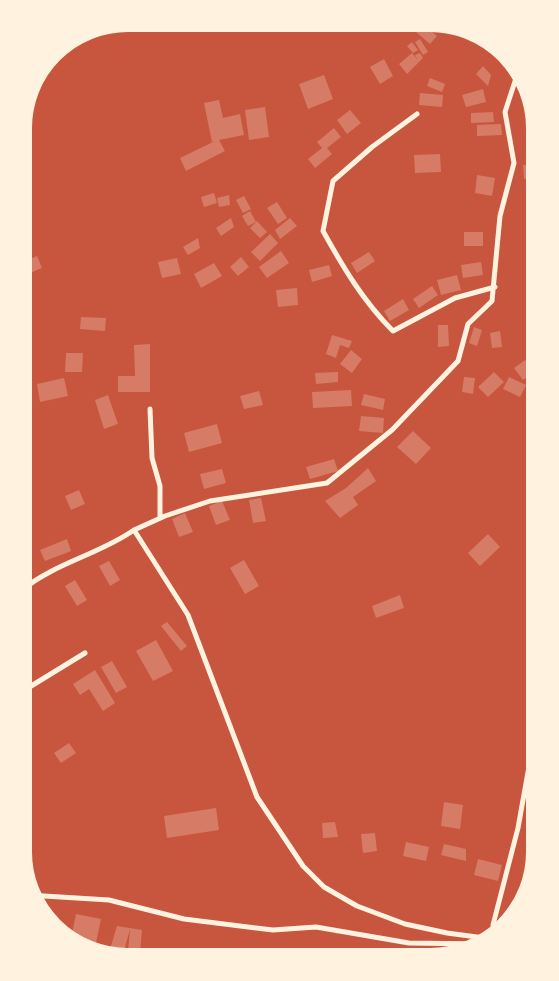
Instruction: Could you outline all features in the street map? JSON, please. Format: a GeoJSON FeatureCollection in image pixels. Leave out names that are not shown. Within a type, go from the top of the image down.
{"type":"FeatureCollection","features":[{"type":"Feature","properties":{"kind":"street"},"geometry":{"type":"LineString","coordinates":[[28,587],[114,544],[134,530],[160,518],[210,501],[327,483],[392,430],[458,361],[468,324],[492,301],[500,216],[514,163],[506,112],[516,77]]}},
{"type":"Feature","properties":{"kind":"street"},"geometry":{"type":"LineString","coordinates":[[417,114],[372,147],[333,181],[322,231],[367,302],[393,331],[455,298],[495,287]]}},
{"type":"Feature","properties":{"kind":"street"},"geometry":{"type":"LineString","coordinates":[[150,409],[152,458],[160,486],[160,518]]}},
{"type":"Feature","properties":{"kind":"street"},"geometry":{"type":"LineString","coordinates":[[134,530],[188,615],[257,797],[303,866],[324,887],[357,906],[405,924],[447,933],[484,937]]}},
{"type":"Feature","properties":{"kind":"street"},"geometry":{"type":"LineString","coordinates":[[28,688],[85,652]]}},
{"type":"Feature","properties":{"kind":"street"},"geometry":{"type":"LineString","coordinates":[[493,930],[518,828],[530,760]]}},
{"type":"Feature","properties":{"kind":"street"},"geometry":{"type":"LineString","coordinates":[[38,896],[109,900],[184,919],[273,930],[316,927],[409,943],[470,944]]}},
{"type":"Feature","properties":{"kind":"building"},"geometry":{"type":"Polygon","coordinates":[[[411,28],[427,28],[437,36],[430,44],[411,28]]]}},
{"type":"Feature","properties":{"kind":"building"},"geometry":{"type":"Polygon","coordinates":[[[420,39],[428,52],[423,55],[415,42],[420,39]]]}},
{"type":"Feature","properties":{"kind":"building"},"geometry":{"type":"Polygon","coordinates":[[[412,42],[418,50],[413,53],[407,46],[412,42]]]}},
{"type":"Feature","properties":{"kind":"building"},"geometry":{"type":"Polygon","coordinates":[[[491,49],[508,65],[504,68],[491,49]]]}},
{"type":"Feature","properties":{"kind":"building"},"geometry":{"type":"Polygon","coordinates":[[[412,53],[418,60],[415,55],[420,53],[423,58],[407,74],[399,64],[412,53]]]}},
{"type":"Feature","properties":{"kind":"building"},"geometry":{"type":"Polygon","coordinates":[[[384,59],[393,76],[380,84],[370,67],[384,59]]]}},
{"type":"Feature","properties":{"kind":"building"},"geometry":{"type":"Polygon","coordinates":[[[483,66],[491,75],[488,86],[476,74],[483,66]]]}},
{"type":"Feature","properties":{"kind":"building"},"geometry":{"type":"Polygon","coordinates":[[[324,75],[333,99],[308,109],[299,84],[324,75]]]}},
{"type":"Feature","properties":{"kind":"building"},"geometry":{"type":"Polygon","coordinates":[[[430,78],[445,84],[442,92],[427,86],[430,78]]]}},
{"type":"Feature","properties":{"kind":"building"},"geometry":{"type":"Polygon","coordinates":[[[483,89],[486,102],[466,107],[462,95],[483,89]]]}},
{"type":"Feature","properties":{"kind":"building"},"geometry":{"type":"Polygon","coordinates":[[[420,93],[443,95],[442,107],[419,105],[420,93]]]}},
{"type":"Feature","properties":{"kind":"building"},"geometry":{"type":"Polygon","coordinates":[[[219,100],[223,118],[240,114],[244,135],[219,140],[225,151],[186,171],[180,158],[215,141],[212,142],[204,103],[219,100]]]}},
{"type":"Feature","properties":{"kind":"building"},"geometry":{"type":"Polygon","coordinates":[[[265,107],[269,137],[249,140],[245,110],[265,107]]]}},
{"type":"Feature","properties":{"kind":"building"},"geometry":{"type":"Polygon","coordinates":[[[527,108],[530,116],[530,123],[528,123],[527,108]]]}},
{"type":"Feature","properties":{"kind":"building"},"geometry":{"type":"Polygon","coordinates":[[[350,110],[361,123],[347,134],[337,120],[350,110]]]}},
{"type":"Feature","properties":{"kind":"building"},"geometry":{"type":"Polygon","coordinates":[[[493,112],[494,122],[471,123],[471,113],[493,112]]]}},
{"type":"Feature","properties":{"kind":"building"},"geometry":{"type":"Polygon","coordinates":[[[501,124],[502,135],[477,136],[477,125],[501,124]]]}},
{"type":"Feature","properties":{"kind":"building"},"geometry":{"type":"Polygon","coordinates":[[[334,128],[341,137],[327,148],[332,154],[315,168],[308,159],[322,148],[317,142],[334,128]]]}},
{"type":"Feature","properties":{"kind":"building"},"geometry":{"type":"Polygon","coordinates":[[[440,154],[441,172],[415,173],[414,155],[440,154]]]}},
{"type":"Feature","properties":{"kind":"building"},"geometry":{"type":"Polygon","coordinates":[[[523,165],[530,165],[530,179],[524,179],[523,165]]]}},
{"type":"Feature","properties":{"kind":"building"},"geometry":{"type":"Polygon","coordinates":[[[477,175],[495,178],[492,196],[475,193],[477,175]]]}},
{"type":"Feature","properties":{"kind":"building"},"geometry":{"type":"Polygon","coordinates":[[[214,193],[217,203],[204,207],[201,197],[214,193]]]}},
{"type":"Feature","properties":{"kind":"building"},"geometry":{"type":"Polygon","coordinates":[[[229,195],[230,205],[219,207],[217,198],[229,195]]]}},
{"type":"Feature","properties":{"kind":"building"},"geometry":{"type":"Polygon","coordinates":[[[244,196],[251,209],[243,213],[236,200],[244,196]]]}},
{"type":"Feature","properties":{"kind":"building"},"geometry":{"type":"Polygon","coordinates":[[[277,202],[287,218],[278,224],[267,208],[277,202]]]}},
{"type":"Feature","properties":{"kind":"building"},"geometry":{"type":"Polygon","coordinates":[[[250,211],[256,222],[248,226],[242,216],[250,211]]]}},
{"type":"Feature","properties":{"kind":"building"},"geometry":{"type":"Polygon","coordinates":[[[231,218],[234,227],[221,236],[216,228],[231,218]]]}},
{"type":"Feature","properties":{"kind":"building"},"geometry":{"type":"Polygon","coordinates":[[[290,218],[297,226],[280,239],[275,230],[290,218]]]}},
{"type":"Feature","properties":{"kind":"building"},"geometry":{"type":"Polygon","coordinates":[[[257,221],[267,232],[260,238],[250,228],[257,221]]]}},
{"type":"Feature","properties":{"kind":"building"},"geometry":{"type":"Polygon","coordinates":[[[464,232],[483,232],[483,246],[464,246],[464,232]]]}},
{"type":"Feature","properties":{"kind":"building"},"geometry":{"type":"Polygon","coordinates":[[[270,234],[278,243],[260,261],[251,252],[270,234]]]}},
{"type":"Feature","properties":{"kind":"building"},"geometry":{"type":"Polygon","coordinates":[[[198,238],[200,248],[188,255],[183,247],[198,238]]]}},
{"type":"Feature","properties":{"kind":"building"},"geometry":{"type":"Polygon","coordinates":[[[281,251],[289,263],[267,278],[259,267],[281,251]]]}},
{"type":"Feature","properties":{"kind":"building"},"geometry":{"type":"Polygon","coordinates":[[[369,252],[375,261],[357,273],[351,263],[369,252]]]}},
{"type":"Feature","properties":{"kind":"building"},"geometry":{"type":"Polygon","coordinates":[[[37,256],[42,268],[28,274],[28,260],[37,256]]]}},
{"type":"Feature","properties":{"kind":"building"},"geometry":{"type":"Polygon","coordinates":[[[241,257],[249,267],[238,276],[230,267],[241,257]]]}},
{"type":"Feature","properties":{"kind":"building"},"geometry":{"type":"Polygon","coordinates":[[[177,258],[181,274],[162,278],[158,262],[177,258]]]}},
{"type":"Feature","properties":{"kind":"building"},"geometry":{"type":"Polygon","coordinates":[[[481,262],[483,275],[463,278],[461,265],[481,262]]]}},
{"type":"Feature","properties":{"kind":"building"},"geometry":{"type":"Polygon","coordinates":[[[214,263],[222,276],[201,288],[194,274],[214,263]]]}},
{"type":"Feature","properties":{"kind":"building"},"geometry":{"type":"Polygon","coordinates":[[[329,265],[332,276],[312,282],[309,270],[329,265]]]}},
{"type":"Feature","properties":{"kind":"building"},"geometry":{"type":"Polygon","coordinates":[[[457,275],[461,290],[441,295],[437,280],[457,275]]]}},
{"type":"Feature","properties":{"kind":"building"},"geometry":{"type":"Polygon","coordinates":[[[432,286],[438,295],[419,308],[413,299],[432,286]]]}},
{"type":"Feature","properties":{"kind":"building"},"geometry":{"type":"Polygon","coordinates":[[[297,288],[298,305],[278,307],[276,290],[297,288]]]}},
{"type":"Feature","properties":{"kind":"building"},"geometry":{"type":"Polygon","coordinates":[[[403,299],[409,310],[390,321],[384,311],[403,299]]]}},
{"type":"Feature","properties":{"kind":"building"},"geometry":{"type":"Polygon","coordinates":[[[81,317],[106,318],[105,331],[80,329],[81,317]]]}},
{"type":"Feature","properties":{"kind":"building"},"geometry":{"type":"Polygon","coordinates":[[[438,325],[448,325],[449,346],[438,347],[438,325]]]}},
{"type":"Feature","properties":{"kind":"building"},"geometry":{"type":"Polygon","coordinates":[[[474,327],[482,330],[477,346],[469,343],[474,327]]]}},
{"type":"Feature","properties":{"kind":"building"},"geometry":{"type":"Polygon","coordinates":[[[500,331],[502,347],[492,348],[490,333],[500,331]]]}},
{"type":"Feature","properties":{"kind":"building"},"geometry":{"type":"Polygon","coordinates":[[[332,335],[352,341],[349,348],[340,345],[336,358],[326,354],[332,335]]]}},
{"type":"Feature","properties":{"kind":"building"},"geometry":{"type":"Polygon","coordinates":[[[150,344],[150,392],[118,392],[118,376],[135,376],[134,345],[150,344]]]}},
{"type":"Feature","properties":{"kind":"building"},"geometry":{"type":"Polygon","coordinates":[[[351,350],[362,359],[352,373],[340,364],[351,350]]]}},
{"type":"Feature","properties":{"kind":"building"},"geometry":{"type":"Polygon","coordinates":[[[66,353],[83,353],[82,372],[65,372],[66,353]]]}},
{"type":"Feature","properties":{"kind":"building"},"geometry":{"type":"Polygon","coordinates":[[[525,360],[530,367],[530,375],[523,380],[514,368],[525,360]]]}},
{"type":"Feature","properties":{"kind":"building"},"geometry":{"type":"Polygon","coordinates":[[[338,372],[338,382],[316,384],[315,373],[338,372]]]}},
{"type":"Feature","properties":{"kind":"building"},"geometry":{"type":"Polygon","coordinates":[[[494,372],[504,382],[488,397],[478,387],[494,372]]]}},
{"type":"Feature","properties":{"kind":"building"},"geometry":{"type":"Polygon","coordinates":[[[464,377],[475,378],[473,394],[462,392],[464,377]]]}},
{"type":"Feature","properties":{"kind":"building"},"geometry":{"type":"Polygon","coordinates":[[[509,377],[526,385],[520,397],[503,389],[509,377]]]}},
{"type":"Feature","properties":{"kind":"building"},"geometry":{"type":"Polygon","coordinates":[[[64,378],[68,396],[40,402],[37,384],[64,378]]]}},
{"type":"Feature","properties":{"kind":"building"},"geometry":{"type":"Polygon","coordinates":[[[351,390],[352,406],[313,408],[312,392],[351,390]]]}},
{"type":"Feature","properties":{"kind":"building"},"geometry":{"type":"Polygon","coordinates":[[[259,391],[263,405],[244,409],[240,396],[259,391]]]}},
{"type":"Feature","properties":{"kind":"building"},"geometry":{"type":"Polygon","coordinates":[[[364,394],[385,399],[383,410],[361,405],[364,394]]]}},
{"type":"Feature","properties":{"kind":"building"},"geometry":{"type":"Polygon","coordinates":[[[108,395],[118,424],[104,429],[95,400],[108,395]]]}},
{"type":"Feature","properties":{"kind":"building"},"geometry":{"type":"Polygon","coordinates":[[[361,416],[384,418],[383,433],[359,431],[361,416]]]}},
{"type":"Feature","properties":{"kind":"building"},"geometry":{"type":"Polygon","coordinates":[[[217,424],[222,443],[189,452],[184,433],[217,424]]]}},
{"type":"Feature","properties":{"kind":"building"},"geometry":{"type":"Polygon","coordinates":[[[413,431],[431,448],[416,464],[397,447],[413,431]]]}},
{"type":"Feature","properties":{"kind":"building"},"geometry":{"type":"Polygon","coordinates":[[[334,459],[338,471],[310,479],[306,467],[334,459]]]}},
{"type":"Feature","properties":{"kind":"building"},"geometry":{"type":"Polygon","coordinates":[[[368,468],[376,481],[353,497],[358,505],[340,518],[325,501],[346,488],[368,468]]]}},
{"type":"Feature","properties":{"kind":"building"},"geometry":{"type":"Polygon","coordinates":[[[222,469],[226,483],[204,489],[200,474],[222,469]]]}},
{"type":"Feature","properties":{"kind":"building"},"geometry":{"type":"Polygon","coordinates":[[[79,490],[85,504],[71,510],[65,496],[79,490]]]}},
{"type":"Feature","properties":{"kind":"building"},"geometry":{"type":"Polygon","coordinates":[[[261,498],[266,521],[253,523],[249,500],[261,498]]]}},
{"type":"Feature","properties":{"kind":"building"},"geometry":{"type":"Polygon","coordinates":[[[222,501],[230,520],[216,525],[209,506],[222,501]]]}},
{"type":"Feature","properties":{"kind":"building"},"geometry":{"type":"Polygon","coordinates":[[[185,513],[193,532],[179,537],[172,519],[185,513]]]}},
{"type":"Feature","properties":{"kind":"building"},"geometry":{"type":"Polygon","coordinates":[[[488,534],[500,547],[480,566],[468,553],[488,534]]]}},
{"type":"Feature","properties":{"kind":"building"},"geometry":{"type":"Polygon","coordinates":[[[67,539],[71,551],[45,561],[40,550],[67,539]]]}},
{"type":"Feature","properties":{"kind":"building"},"geometry":{"type":"Polygon","coordinates":[[[244,560],[259,586],[245,594],[230,568],[244,560]]]}},
{"type":"Feature","properties":{"kind":"building"},"geometry":{"type":"Polygon","coordinates":[[[109,561],[120,580],[110,586],[99,566],[109,561]]]}},
{"type":"Feature","properties":{"kind":"building"},"geometry":{"type":"Polygon","coordinates":[[[75,580],[87,600],[77,606],[65,586],[75,580]]]}},
{"type":"Feature","properties":{"kind":"building"},"geometry":{"type":"Polygon","coordinates":[[[400,595],[404,608],[376,618],[372,606],[400,595]]]}},
{"type":"Feature","properties":{"kind":"building"},"geometry":{"type":"Polygon","coordinates":[[[167,622],[187,646],[181,651],[161,626],[167,622]]]}},
{"type":"Feature","properties":{"kind":"building"},"geometry":{"type":"Polygon","coordinates":[[[156,640],[173,671],[153,681],[136,651],[156,640]]]}},
{"type":"Feature","properties":{"kind":"building"},"geometry":{"type":"Polygon","coordinates":[[[112,661],[127,687],[116,693],[101,667],[112,661]]]}},
{"type":"Feature","properties":{"kind":"building"},"geometry":{"type":"Polygon","coordinates":[[[95,670],[115,703],[103,711],[89,689],[80,695],[73,684],[95,670]]]}},
{"type":"Feature","properties":{"kind":"building"},"geometry":{"type":"Polygon","coordinates":[[[69,743],[76,753],[61,763],[54,753],[69,743]]]}},
{"type":"Feature","properties":{"kind":"building"},"geometry":{"type":"Polygon","coordinates":[[[444,802],[463,805],[460,829],[441,826],[444,802]]]}},
{"type":"Feature","properties":{"kind":"building"},"geometry":{"type":"Polygon","coordinates":[[[216,808],[219,830],[167,838],[164,816],[216,808]]]}},
{"type":"Feature","properties":{"kind":"building"},"geometry":{"type":"Polygon","coordinates":[[[335,822],[338,837],[323,838],[322,823],[335,822]]]}},
{"type":"Feature","properties":{"kind":"building"},"geometry":{"type":"Polygon","coordinates":[[[375,833],[377,851],[363,853],[361,834],[375,833]]]}},
{"type":"Feature","properties":{"kind":"building"},"geometry":{"type":"Polygon","coordinates":[[[406,842],[429,847],[426,861],[403,856],[406,842]]]}},
{"type":"Feature","properties":{"kind":"building"},"geometry":{"type":"Polygon","coordinates":[[[444,844],[466,849],[466,861],[441,855],[444,844]]]}},
{"type":"Feature","properties":{"kind":"building"},"geometry":{"type":"Polygon","coordinates":[[[478,859],[502,865],[498,881],[474,875],[478,859]]]}},
{"type":"Feature","properties":{"kind":"building"},"geometry":{"type":"Polygon","coordinates":[[[76,914],[101,919],[96,943],[82,941],[72,935],[76,914]]]}},
{"type":"Feature","properties":{"kind":"building"},"geometry":{"type":"Polygon","coordinates":[[[117,926],[142,930],[140,952],[128,951],[130,929],[124,952],[110,951],[117,926]]]}}]}
